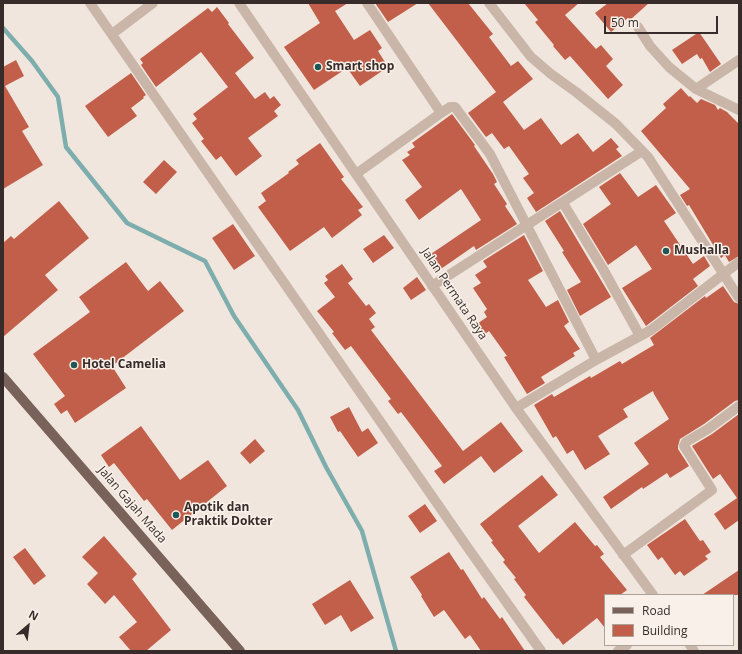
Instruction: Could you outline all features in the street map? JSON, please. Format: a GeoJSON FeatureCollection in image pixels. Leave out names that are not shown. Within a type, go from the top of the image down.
{"type":"FeatureCollection","features":[{"type":"Feature","properties":{"kind":"main road","name":"Jalan Gajah Mada"},"geometry":{"type":"LineString","coordinates":[[3,377],[240,651]]}},
{"type":"Feature","properties":{"kind":"street"},"geometry":{"type":"LineString","coordinates":[[90,3],[541,651]]}},
{"type":"Feature","properties":{"kind":"street"},"geometry":{"type":"LineString","coordinates":[[112,34],[153,3]]}},
{"type":"Feature","properties":{"kind":"street","name":"Jalan Permata Raya"},"geometry":{"type":"LineString","coordinates":[[238,3],[516,408],[652,594]]}},
{"type":"Feature","properties":{"kind":"street"},"geometry":{"type":"LineString","coordinates":[[367,3],[441,112]]}},
{"type":"Feature","properties":{"kind":"street"},"geometry":{"type":"LineString","coordinates":[[489,3],[531,57],[616,124],[648,157],[722,274],[739,298]]}},
{"type":"Feature","properties":{"kind":"street"},"geometry":{"type":"LineString","coordinates":[[638,27],[650,46],[669,67],[696,89],[739,110]]}},
{"type":"Feature","properties":{"kind":"street"},"geometry":{"type":"LineString","coordinates":[[696,89],[739,60]]}},
{"type":"Feature","properties":{"kind":"street"},"geometry":{"type":"LineString","coordinates":[[356,174],[441,112],[450,106],[455,106],[490,154],[596,360]]}},
{"type":"Feature","properties":{"kind":"street"},"geometry":{"type":"LineString","coordinates":[[432,286],[642,151]]}},
{"type":"Feature","properties":{"kind":"street"},"geometry":{"type":"LineString","coordinates":[[563,203],[603,269],[640,336]]}},
{"type":"Feature","properties":{"kind":"street"},"geometry":{"type":"LineString","coordinates":[[516,408],[596,360],[651,330],[739,262]]}},
{"type":"Feature","properties":{"kind":"street"},"geometry":{"type":"LineString","coordinates":[[623,555],[712,490],[684,446],[686,442],[708,429],[739,406]]}},
{"type":"Feature","properties":{"kind":"building"},"geometry":{"type":"Polygon","coordinates":[[[308,3],[348,3],[335,11],[354,40],[370,30],[382,48],[378,51],[388,67],[360,86],[347,68],[314,90],[284,47],[320,23],[308,3]]]}},
{"type":"Feature","properties":{"kind":"building"},"geometry":{"type":"Polygon","coordinates":[[[375,3],[418,3],[388,22],[375,3]]]}},
{"type":"Feature","properties":{"kind":"building"},"geometry":{"type":"Polygon","coordinates":[[[428,3],[468,3],[493,34],[489,37],[511,66],[518,61],[533,79],[503,102],[524,130],[541,118],[561,145],[578,133],[593,152],[611,138],[619,147],[616,149],[622,156],[536,212],[527,198],[534,193],[523,178],[529,174],[509,146],[504,149],[492,133],[486,137],[468,113],[496,92],[428,3]]]}},
{"type":"Feature","properties":{"kind":"building"},"geometry":{"type":"Polygon","coordinates":[[[524,3],[579,3],[565,15],[596,49],[601,45],[613,59],[606,66],[623,85],[608,99],[570,56],[565,60],[535,22],[538,20],[524,3]]]}},
{"type":"Feature","properties":{"kind":"building"},"geometry":{"type":"Polygon","coordinates":[[[608,3],[649,3],[630,20],[628,18],[611,32],[595,13],[608,3]]]}},
{"type":"Feature","properties":{"kind":"building"},"geometry":{"type":"Polygon","coordinates":[[[217,7],[254,58],[235,73],[255,99],[265,92],[270,99],[274,96],[281,105],[274,111],[278,116],[248,138],[262,156],[236,176],[221,156],[216,160],[201,141],[204,139],[192,123],[197,119],[193,114],[228,87],[201,52],[156,87],[141,65],[143,63],[140,59],[208,8],[212,12],[217,7]]]}},
{"type":"Feature","properties":{"kind":"building"},"geometry":{"type":"Polygon","coordinates":[[[699,32],[721,64],[710,72],[702,58],[700,59],[697,54],[682,64],[672,50],[699,32]]]}},
{"type":"Feature","properties":{"kind":"building"},"geometry":{"type":"Polygon","coordinates":[[[16,60],[24,76],[5,86],[29,127],[22,131],[43,165],[3,189],[3,67],[16,60]]]}},
{"type":"Feature","properties":{"kind":"building"},"geometry":{"type":"Polygon","coordinates":[[[131,73],[146,95],[131,108],[137,116],[108,137],[85,106],[131,73]]]}},
{"type":"Feature","properties":{"kind":"building"},"geometry":{"type":"Polygon","coordinates":[[[681,88],[697,103],[701,99],[715,105],[718,110],[720,108],[727,112],[739,124],[739,256],[729,262],[725,255],[721,258],[689,205],[687,206],[680,195],[690,189],[641,131],[666,108],[663,104],[681,88]]]}},
{"type":"Feature","properties":{"kind":"building"},"geometry":{"type":"Polygon","coordinates":[[[452,114],[475,145],[474,146],[493,174],[497,182],[494,184],[507,204],[505,206],[517,224],[476,250],[474,246],[435,273],[425,258],[481,220],[461,189],[419,220],[405,200],[422,187],[402,160],[410,155],[407,152],[415,147],[412,143],[452,114]]]}},
{"type":"Feature","properties":{"kind":"building"},"geometry":{"type":"Polygon","coordinates":[[[320,143],[344,177],[341,179],[363,207],[358,210],[362,215],[332,238],[324,227],[290,251],[258,207],[266,201],[261,193],[289,173],[288,172],[299,164],[296,160],[320,143]]]}},
{"type":"Feature","properties":{"kind":"building"},"geometry":{"type":"Polygon","coordinates":[[[164,160],[177,172],[156,194],[143,182],[164,160]]]}},
{"type":"Feature","properties":{"kind":"building"},"geometry":{"type":"Polygon","coordinates":[[[620,173],[638,197],[656,185],[676,213],[664,221],[693,264],[704,256],[710,266],[693,279],[698,286],[646,326],[622,288],[652,269],[636,245],[608,265],[583,224],[611,204],[599,187],[620,173]]]}},
{"type":"Feature","properties":{"kind":"building"},"geometry":{"type":"Polygon","coordinates":[[[59,201],[89,238],[45,275],[58,290],[3,337],[3,243],[11,236],[14,239],[59,201]]]}},
{"type":"Feature","properties":{"kind":"building"},"geometry":{"type":"Polygon","coordinates":[[[560,211],[611,297],[580,316],[567,290],[581,282],[545,221],[560,211]]]}},
{"type":"Feature","properties":{"kind":"building"},"geometry":{"type":"Polygon","coordinates":[[[233,224],[255,256],[234,270],[212,238],[233,224]]]}},
{"type":"Feature","properties":{"kind":"building"},"geometry":{"type":"Polygon","coordinates":[[[384,235],[394,248],[373,263],[363,249],[384,235]]]}},
{"type":"Feature","properties":{"kind":"building"},"geometry":{"type":"Polygon","coordinates":[[[524,235],[543,271],[528,280],[546,307],[558,300],[569,322],[564,326],[580,349],[573,353],[575,356],[541,377],[545,383],[527,394],[504,357],[507,356],[489,331],[481,337],[474,326],[487,317],[484,312],[487,309],[473,288],[481,283],[475,275],[487,267],[483,261],[524,235]]]}},
{"type":"Feature","properties":{"kind":"building"},"geometry":{"type":"Polygon","coordinates":[[[126,262],[148,291],[160,281],[184,311],[112,366],[126,388],[75,423],[67,410],[61,414],[54,404],[65,396],[33,354],[90,312],[79,297],[126,262]]]}},
{"type":"Feature","properties":{"kind":"building"},"geometry":{"type":"Polygon","coordinates":[[[342,264],[353,279],[348,283],[366,306],[369,304],[376,313],[369,319],[375,327],[371,330],[463,451],[501,422],[523,451],[494,473],[481,456],[444,484],[434,471],[442,466],[401,412],[398,414],[388,401],[391,399],[351,346],[345,350],[332,333],[334,332],[317,311],[335,297],[324,283],[328,280],[325,276],[342,264]]]}},
{"type":"Feature","properties":{"kind":"building"},"geometry":{"type":"Polygon","coordinates":[[[417,277],[426,290],[411,300],[403,288],[417,277]]]}},
{"type":"Feature","properties":{"kind":"building"},"geometry":{"type":"Polygon","coordinates":[[[723,286],[734,302],[739,304],[739,400],[735,401],[704,424],[680,439],[678,449],[689,466],[670,478],[667,473],[643,489],[642,487],[611,509],[603,497],[649,464],[634,443],[669,419],[653,391],[623,409],[628,417],[598,436],[610,454],[585,470],[573,450],[567,454],[556,436],[553,438],[534,405],[552,394],[554,397],[620,361],[622,364],[654,345],[650,338],[705,296],[706,298],[723,286]]]}},
{"type":"Feature","properties":{"kind":"building"},"geometry":{"type":"Polygon","coordinates":[[[349,407],[362,432],[368,428],[378,443],[358,457],[340,431],[338,432],[330,417],[349,407]]]}},
{"type":"Feature","properties":{"kind":"building"},"geometry":{"type":"Polygon","coordinates":[[[739,414],[739,520],[725,530],[714,514],[737,498],[720,474],[713,479],[692,446],[712,434],[739,414]]]}},
{"type":"Feature","properties":{"kind":"building"},"geometry":{"type":"Polygon","coordinates":[[[141,426],[180,480],[208,460],[227,486],[172,530],[147,499],[144,501],[114,463],[109,467],[101,455],[141,426]]]}},
{"type":"Feature","properties":{"kind":"building"},"geometry":{"type":"Polygon","coordinates":[[[255,439],[265,451],[250,464],[240,453],[255,439]]]}},
{"type":"Feature","properties":{"kind":"building"},"geometry":{"type":"Polygon","coordinates":[[[542,475],[558,495],[518,526],[539,553],[575,522],[595,546],[597,545],[604,554],[600,557],[627,590],[621,594],[604,594],[604,627],[597,618],[563,645],[524,597],[526,595],[514,579],[516,578],[503,562],[505,560],[491,542],[493,541],[480,524],[542,475]]]}},
{"type":"Feature","properties":{"kind":"building"},"geometry":{"type":"Polygon","coordinates":[[[425,504],[437,521],[420,533],[408,516],[425,504]]]}},
{"type":"Feature","properties":{"kind":"building"},"geometry":{"type":"Polygon","coordinates":[[[685,519],[700,541],[703,540],[711,552],[705,556],[708,559],[684,576],[680,571],[675,575],[662,557],[658,560],[647,545],[685,519]]]}},
{"type":"Feature","properties":{"kind":"building"},"geometry":{"type":"Polygon","coordinates":[[[104,536],[137,574],[132,579],[171,630],[146,651],[131,651],[119,637],[137,622],[114,595],[105,604],[87,584],[98,573],[82,557],[104,536]]]}},
{"type":"Feature","properties":{"kind":"building"},"geometry":{"type":"Polygon","coordinates":[[[25,548],[46,576],[34,585],[13,557],[25,548]]]}},
{"type":"Feature","properties":{"kind":"building"},"geometry":{"type":"Polygon","coordinates":[[[449,552],[461,570],[463,569],[482,599],[484,597],[500,619],[502,617],[525,651],[481,651],[470,635],[465,639],[444,610],[434,617],[410,577],[449,552]]]}},
{"type":"Feature","properties":{"kind":"building"},"geometry":{"type":"Polygon","coordinates":[[[739,570],[739,595],[703,594],[739,570]]]}},
{"type":"Feature","properties":{"kind":"building"},"geometry":{"type":"Polygon","coordinates":[[[350,580],[374,618],[351,632],[341,615],[325,625],[312,604],[350,580]]]}},
{"type":"Feature","properties":{"kind":"waterway"},"geometry":{"type":"LineString","coordinates":[[3,28],[32,61],[58,97],[66,147],[127,223],[205,261],[234,316],[298,410],[326,467],[362,531],[396,651]]}},
{"type":"Feature","properties":{"kind":"place","name":"Smart shop"},"geometry":{"type":"Point","coordinates":[318,67]}},
{"type":"Feature","properties":{"kind":"place","name":"Mushalla"},"geometry":{"type":"Point","coordinates":[666,251]}},
{"type":"Feature","properties":{"kind":"place","name":"Hotel Camelia"},"geometry":{"type":"Point","coordinates":[74,365]}},
{"type":"Feature","properties":{"kind":"place","name":"Apotik dan Praktik Dokter"},"geometry":{"type":"Point","coordinates":[176,515]}}]}
